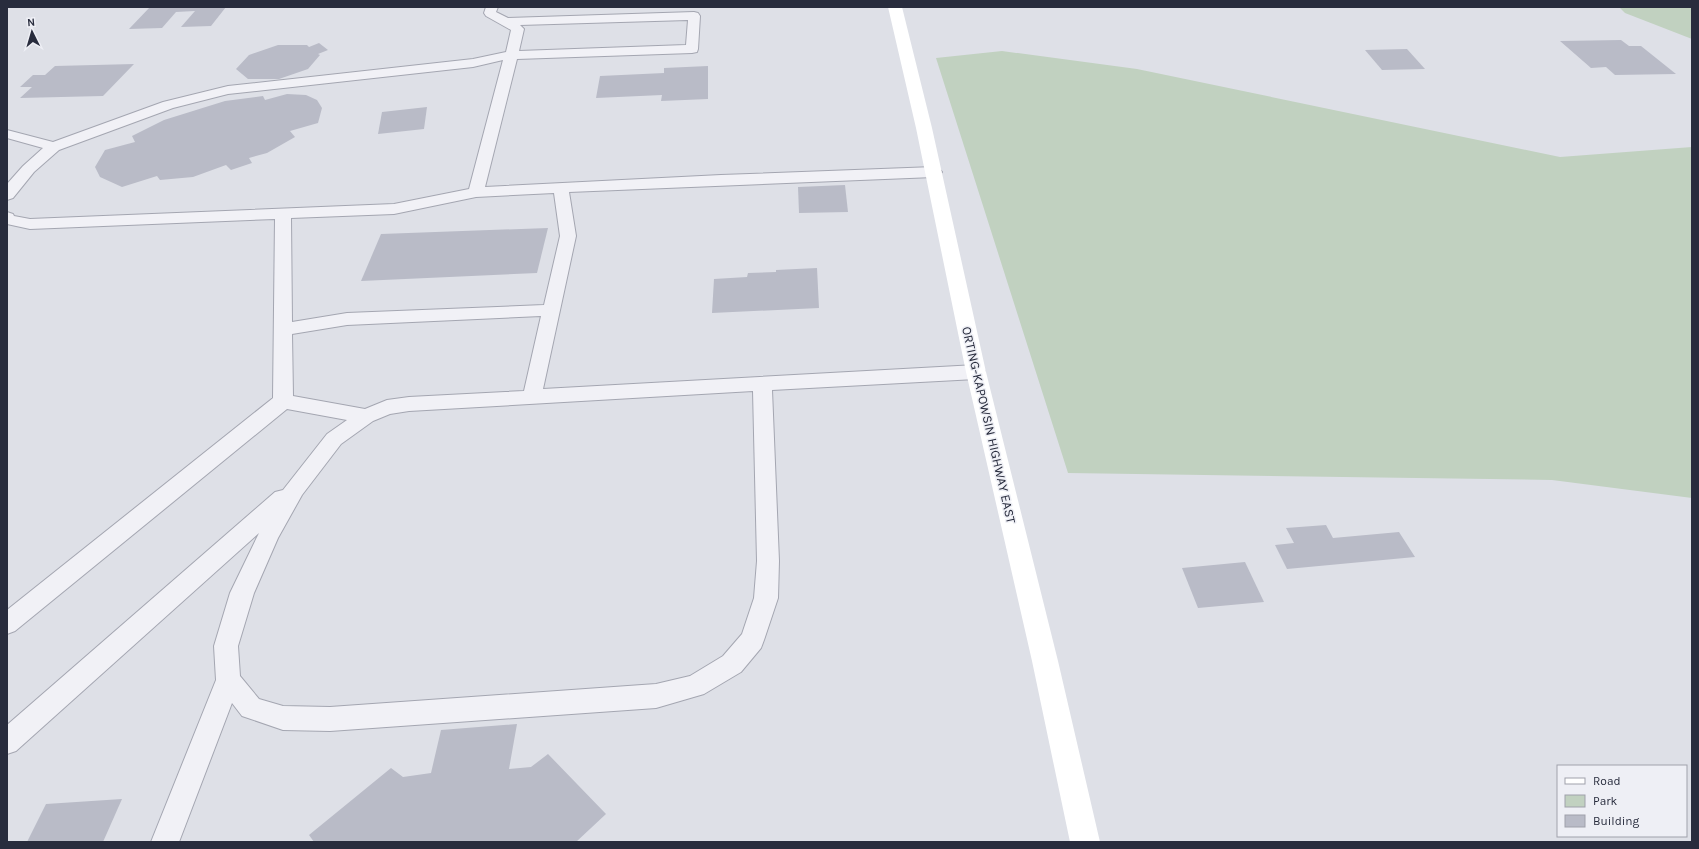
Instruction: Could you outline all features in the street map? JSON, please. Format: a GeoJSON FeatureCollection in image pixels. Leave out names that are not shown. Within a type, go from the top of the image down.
{"type":"FeatureCollection","features":[{"type":"Feature","properties":{"kind":"main road","name":"ORTING-KAPOWSIN HIGHWAY EAST"},"geometry":{"type":"LineString","coordinates":[[895,7],[934,172],[976,372],[1045,662],[1084,842]]}},
{"type":"Feature","properties":{"kind":"lane"},"geometry":{"type":"LineString","coordinates":[[476,192],[518,29],[490,13],[492,7]]}},
{"type":"Feature","properties":{"kind":"lane"},"geometry":{"type":"LineString","coordinates":[[573,20],[577,7]]}},
{"type":"Feature","properties":{"kind":"lane"},"geometry":{"type":"LineString","coordinates":[[7,195],[19,177],[38,158],[54,147],[168,105],[228,90],[473,63],[511,55],[692,49],[694,16],[506,22]]}},
{"type":"Feature","properties":{"kind":"lane"},"geometry":{"type":"LineString","coordinates":[[7,134],[54,147]]}},
{"type":"Feature","properties":{"kind":"lane"},"geometry":{"type":"LineString","coordinates":[[7,217],[9,220],[30,224],[394,209],[476,192],[721,180],[934,172]]}},
{"type":"Feature","properties":{"kind":"lane"},"geometry":{"type":"LineString","coordinates":[[532,397],[568,236],[561,188]]}},
{"type":"Feature","properties":{"kind":"lane"},"geometry":{"type":"LineString","coordinates":[[283,214],[283,400]]}},
{"type":"Feature","properties":{"kind":"lane"},"geometry":{"type":"LineString","coordinates":[[283,329],[347,319],[552,310]]}},
{"type":"Feature","properties":{"kind":"lane"},"geometry":{"type":"LineString","coordinates":[[164,842],[228,680],[226,646],[242,593],[268,536],[294,489],[334,439],[366,416],[387,407],[410,404],[976,372]]}},
{"type":"Feature","properties":{"kind":"lane"},"geometry":{"type":"LineString","coordinates":[[228,680],[251,708],[283,718],[330,719],[656,696],[695,686],[732,664],[752,640],[766,598],[768,561],[762,384]]}},
{"type":"Feature","properties":{"kind":"lane"},"geometry":{"type":"LineString","coordinates":[[7,624],[283,400],[366,416]]}},
{"type":"Feature","properties":{"kind":"lane"},"geometry":{"type":"LineString","coordinates":[[7,742],[294,489]]}},
{"type":"Feature","properties":{"kind":"green space"},"geometry":{"type":"Polygon","coordinates":[[[1619,7],[1692,7],[1692,39],[1625,13],[1619,7]]]}},
{"type":"Feature","properties":{"kind":"green space"},"geometry":{"type":"Polygon","coordinates":[[[1002,51],[1137,69],[1560,157],[1692,147],[1692,498],[1552,480],[1068,473],[936,58],[1002,51]]]}},
{"type":"Feature","properties":{"kind":"building"},"geometry":{"type":"Polygon","coordinates":[[[150,7],[226,7],[211,26],[181,27],[195,11],[176,12],[162,28],[129,29],[150,7]]]}},
{"type":"Feature","properties":{"kind":"building"},"geometry":{"type":"Polygon","coordinates":[[[1621,40],[1629,46],[1641,46],[1676,74],[1615,75],[1606,67],[1591,68],[1560,41],[1621,40]]]}},
{"type":"Feature","properties":{"kind":"building"},"geometry":{"type":"Polygon","coordinates":[[[319,43],[328,50],[318,54],[320,55],[308,69],[279,79],[248,79],[236,69],[249,55],[278,45],[307,45],[309,47],[319,43]]]}},
{"type":"Feature","properties":{"kind":"building"},"geometry":{"type":"Polygon","coordinates":[[[1407,49],[1425,69],[1382,70],[1365,50],[1407,49]]]}},
{"type":"Feature","properties":{"kind":"building"},"geometry":{"type":"Polygon","coordinates":[[[134,64],[103,96],[20,98],[32,87],[20,87],[33,75],[45,75],[55,66],[134,64]]]}},
{"type":"Feature","properties":{"kind":"building"},"geometry":{"type":"Polygon","coordinates":[[[708,66],[708,99],[661,101],[662,95],[596,98],[600,76],[664,73],[664,68],[708,66]]]}},
{"type":"Feature","properties":{"kind":"building"},"geometry":{"type":"Polygon","coordinates":[[[287,94],[306,95],[317,100],[322,108],[318,123],[290,131],[295,137],[267,153],[249,158],[252,163],[231,170],[226,165],[193,177],[160,180],[157,176],[122,187],[100,177],[95,167],[105,150],[135,142],[132,136],[164,120],[225,101],[263,96],[265,100],[287,94]]]}},
{"type":"Feature","properties":{"kind":"building"},"geometry":{"type":"Polygon","coordinates":[[[427,107],[424,129],[378,134],[382,112],[427,107]]]}},
{"type":"Feature","properties":{"kind":"building"},"geometry":{"type":"Polygon","coordinates":[[[845,185],[848,212],[799,213],[798,187],[845,185]]]}},
{"type":"Feature","properties":{"kind":"building"},"geometry":{"type":"Polygon","coordinates":[[[548,228],[537,273],[361,281],[381,234],[548,228]]]}},
{"type":"Feature","properties":{"kind":"building"},"geometry":{"type":"Polygon","coordinates":[[[817,268],[819,308],[712,313],[714,279],[747,277],[748,273],[776,272],[776,270],[817,268]]]}},
{"type":"Feature","properties":{"kind":"building"},"geometry":{"type":"Polygon","coordinates":[[[1326,525],[1333,538],[1399,532],[1415,557],[1287,569],[1275,545],[1294,543],[1286,528],[1326,525]]]}},
{"type":"Feature","properties":{"kind":"building"},"geometry":{"type":"Polygon","coordinates":[[[1245,562],[1264,602],[1198,608],[1182,568],[1245,562]]]}},
{"type":"Feature","properties":{"kind":"building"},"geometry":{"type":"Polygon","coordinates":[[[517,724],[509,769],[531,767],[548,754],[606,814],[576,842],[314,842],[309,835],[391,768],[403,777],[431,773],[441,730],[517,724]]]}},
{"type":"Feature","properties":{"kind":"building"},"geometry":{"type":"Polygon","coordinates":[[[122,799],[103,842],[27,842],[46,804],[122,799]]]}}]}
